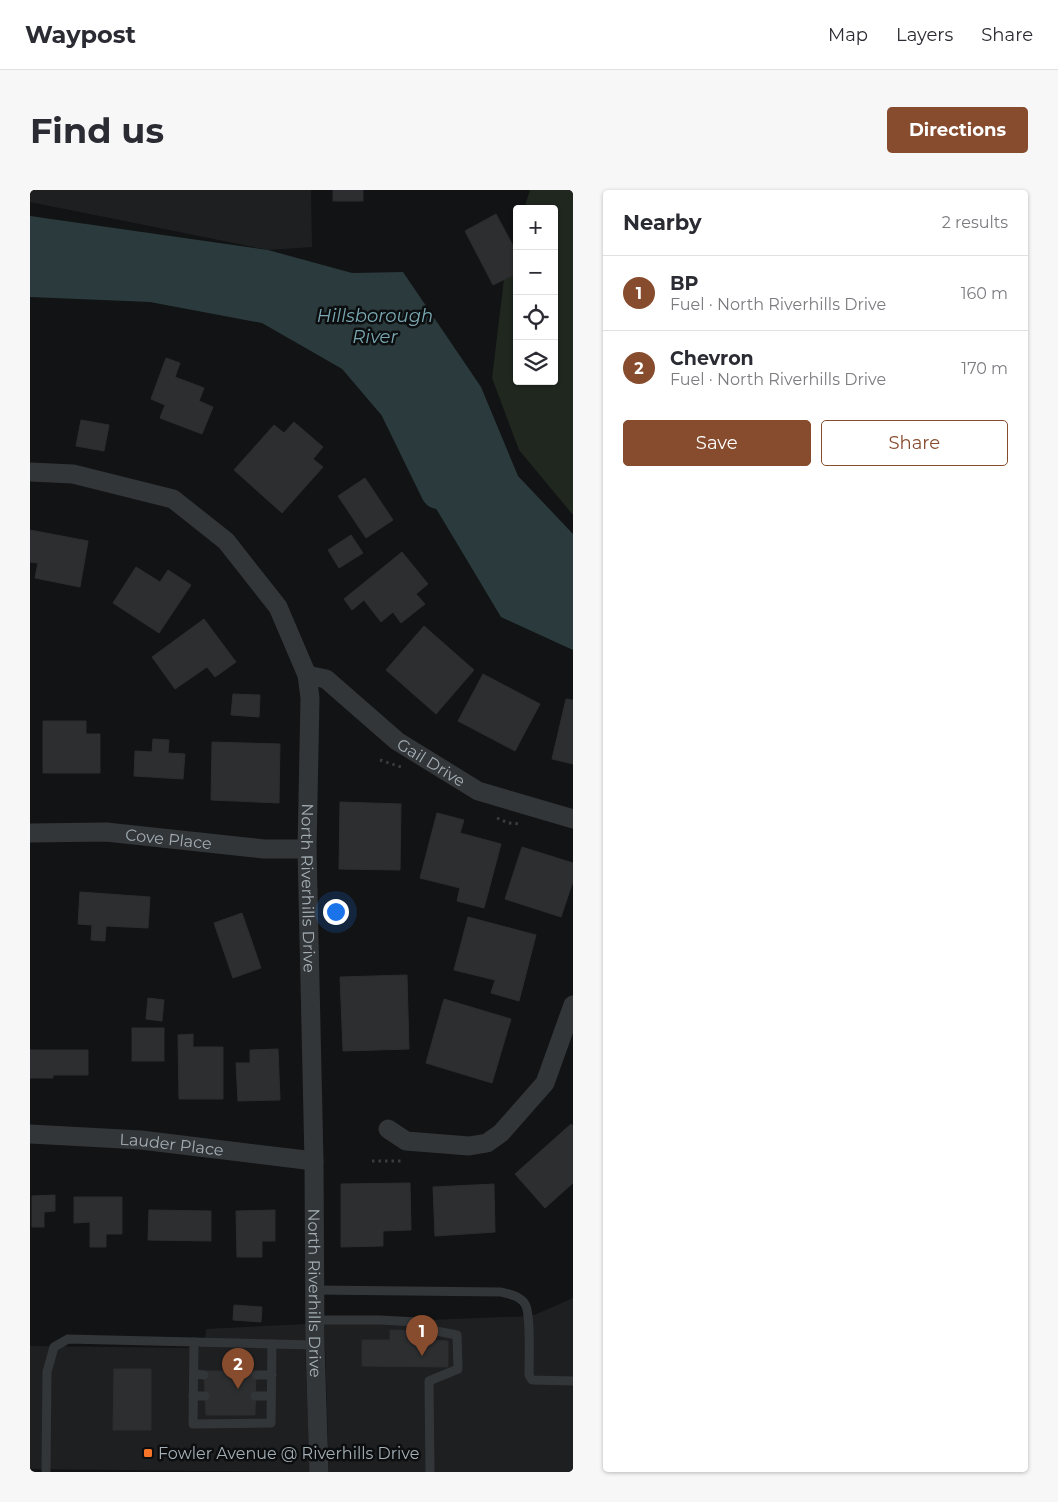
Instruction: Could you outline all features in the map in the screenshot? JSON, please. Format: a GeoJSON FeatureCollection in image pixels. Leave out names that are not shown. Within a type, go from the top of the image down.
{"type":"FeatureCollection","features":[{"type":"Feature","properties":{"kind":"street","name":"North Riverhills Drive"},"geometry":{"type":"LineString","coordinates":[[30,472],[73,474],[173,500],[226,541],[278,607],[307,674],[310,698],[307,849],[314,1161],[315,1345],[319,1472]]}},
{"type":"Feature","properties":{"kind":"street","name":"Gail Drive"},"geometry":{"type":"LineString","coordinates":[[307,674],[326,679],[397,741],[478,791],[573,819]]}},
{"type":"Feature","properties":{"kind":"street","name":"Cove Place"},"geometry":{"type":"LineString","coordinates":[[30,833],[106,832],[264,849],[307,849]]}},
{"type":"Feature","properties":{"kind":"street"},"geometry":{"type":"LineString","coordinates":[[388,1129],[406,1141],[470,1146],[487,1143],[501,1133],[545,1083],[573,1005]]}},
{"type":"Feature","properties":{"kind":"street","name":"Lauder Place"},"geometry":{"type":"LineString","coordinates":[[30,1134],[141,1140],[314,1161]]}},
{"type":"Feature","properties":{"kind":"lane"},"geometry":{"type":"LineString","coordinates":[[315,1290],[501,1292],[511,1294],[521,1299],[527,1310],[529,1375],[532,1380],[573,1381]]}},
{"type":"Feature","properties":{"kind":"lane"},"geometry":{"type":"LineString","coordinates":[[316,1320],[417,1322],[436,1331],[457,1335],[458,1370],[429,1381],[430,1472]]}},
{"type":"Feature","properties":{"kind":"lane"},"geometry":{"type":"LineString","coordinates":[[46,1472],[47,1372],[54,1347],[68,1339],[315,1345]]}},
{"type":"Feature","properties":{"kind":"lane"},"geometry":{"type":"LineString","coordinates":[[194,1342],[193,1424],[271,1423],[272,1344]]}},
{"type":"Feature","properties":{"kind":"lane"},"geometry":{"type":"LineString","coordinates":[[194,1374],[204,1375]]}},
{"type":"Feature","properties":{"kind":"lane"},"geometry":{"type":"LineString","coordinates":[[256,1375],[272,1375]]}},
{"type":"Feature","properties":{"kind":"lane"},"geometry":{"type":"LineString","coordinates":[[194,1396],[205,1396]]}},
{"type":"Feature","properties":{"kind":"lane"},"geometry":{"type":"LineString","coordinates":[[255,1396],[271,1396]]}},
{"type":"Feature","properties":{"kind":"shaded area"},"geometry":{"type":"Polygon","coordinates":[[[30,190],[311,190],[312,247],[268,250],[30,202],[30,190]]]}},
{"type":"Feature","properties":{"kind":"shaded area"},"geometry":{"type":"Polygon","coordinates":[[[530,190],[573,190],[573,515],[519,450],[492,378],[504,279],[513,249],[513,385],[558,385],[558,205],[525,205],[530,190]]]}},
{"type":"Feature","properties":{"kind":"shaded area"},"geometry":{"type":"Polygon","coordinates":[[[573,1298],[573,1472],[329,1472],[325,1324],[532,1316],[573,1298]]]}},
{"type":"Feature","properties":{"kind":"shaded area"},"geometry":{"type":"Polygon","coordinates":[[[306,1324],[305,1346],[310,1472],[30,1469],[30,1346],[197,1348],[205,1342],[206,1329],[306,1324]]]}},
{"type":"Feature","properties":{"kind":"water","name":"Hillsborough River"},"geometry":{"type":"Polygon","coordinates":[[[30,216],[268,250],[352,273],[403,272],[481,387],[518,476],[573,534],[573,650],[501,617],[422,485],[412,409],[262,323],[150,302],[30,297],[30,216]]]}},
{"type":"Feature","properties":{"kind":"building"},"geometry":{"type":"Polygon","coordinates":[[[333,190],[363,190],[363,201],[333,201],[333,190]]]}},
{"type":"Feature","properties":{"kind":"building"},"geometry":{"type":"Polygon","coordinates":[[[496,214],[513,246],[513,275],[493,285],[465,231],[496,214]]]}},
{"type":"Feature","properties":{"kind":"building"},"geometry":{"type":"Polygon","coordinates":[[[166,358],[180,363],[175,377],[204,388],[199,401],[213,407],[202,434],[160,418],[165,405],[151,399],[166,358]]]}},
{"type":"Feature","properties":{"kind":"building"},"geometry":{"type":"Polygon","coordinates":[[[81,420],[109,425],[104,451],[76,446],[81,420]]]}},
{"type":"Feature","properties":{"kind":"building"},"geometry":{"type":"Polygon","coordinates":[[[294,422],[323,447],[313,459],[323,467],[282,513],[234,470],[274,425],[284,433],[294,422]]]}},
{"type":"Feature","properties":{"kind":"building"},"geometry":{"type":"Polygon","coordinates":[[[365,478],[393,520],[366,538],[338,496],[365,478]]]}},
{"type":"Feature","properties":{"kind":"building"},"geometry":{"type":"Polygon","coordinates":[[[30,530],[88,541],[80,587],[35,578],[38,563],[30,562],[30,530]]]}},
{"type":"Feature","properties":{"kind":"building"},"geometry":{"type":"Polygon","coordinates":[[[351,535],[363,553],[339,568],[328,550],[351,535]]]}},
{"type":"Feature","properties":{"kind":"building"},"geometry":{"type":"Polygon","coordinates":[[[402,552],[428,584],[416,594],[425,604],[401,623],[393,612],[381,622],[364,600],[352,610],[344,599],[402,552]]]}},
{"type":"Feature","properties":{"kind":"building"},"geometry":{"type":"Polygon","coordinates":[[[136,567],[160,582],[168,570],[191,585],[159,633],[113,603],[136,567]]]}},
{"type":"Feature","properties":{"kind":"building"},"geometry":{"type":"Polygon","coordinates":[[[204,619],[236,662],[215,677],[207,667],[175,689],[152,657],[204,619]]]}},
{"type":"Feature","properties":{"kind":"building"},"geometry":{"type":"Polygon","coordinates":[[[424,626],[474,670],[436,714],[386,670],[424,626]]]}},
{"type":"Feature","properties":{"kind":"building"},"geometry":{"type":"Polygon","coordinates":[[[483,674],[540,704],[515,751],[458,721],[483,674]]]}},
{"type":"Feature","properties":{"kind":"building"},"geometry":{"type":"Polygon","coordinates":[[[233,694],[260,695],[259,717],[231,715],[233,694]]]}},
{"type":"Feature","properties":{"kind":"building"},"geometry":{"type":"Polygon","coordinates":[[[566,699],[573,700],[573,764],[552,759],[566,699]]]}},
{"type":"Feature","properties":{"kind":"building"},"geometry":{"type":"Polygon","coordinates":[[[43,721],[86,721],[86,734],[100,734],[100,773],[43,773],[43,721]]]}},
{"type":"Feature","properties":{"kind":"building"},"geometry":{"type":"Polygon","coordinates":[[[153,739],[169,740],[168,753],[185,754],[183,779],[134,776],[135,751],[152,752],[153,739]]]}},
{"type":"Feature","properties":{"kind":"building"},"geometry":{"type":"Polygon","coordinates":[[[212,742],[280,744],[279,803],[211,800],[212,742]]]}},
{"type":"Feature","properties":{"kind":"building"},"geometry":{"type":"Polygon","coordinates":[[[340,802],[401,804],[400,870],[339,869],[340,802]]]}},
{"type":"Feature","properties":{"kind":"building"},"geometry":{"type":"Polygon","coordinates":[[[437,813],[464,820],[460,833],[501,844],[484,908],[457,901],[460,888],[420,878],[437,813]]]}},
{"type":"Feature","properties":{"kind":"building"},"geometry":{"type":"Polygon","coordinates":[[[522,847],[573,863],[573,881],[561,917],[505,899],[522,847]]]}},
{"type":"Feature","properties":{"kind":"building"},"geometry":{"type":"Polygon","coordinates":[[[80,892],[150,897],[148,928],[106,926],[105,941],[91,940],[92,925],[78,924],[80,892]]]}},
{"type":"Feature","properties":{"kind":"building"},"geometry":{"type":"Polygon","coordinates":[[[242,913],[261,968],[233,978],[214,923],[242,913]]]}},
{"type":"Feature","properties":{"kind":"building"},"geometry":{"type":"Polygon","coordinates":[[[468,917],[536,935],[519,1001],[491,993],[495,980],[454,970],[468,917]]]}},
{"type":"Feature","properties":{"kind":"building"},"geometry":{"type":"Polygon","coordinates":[[[407,975],[409,1049],[343,1051],[340,977],[407,975]]]}},
{"type":"Feature","properties":{"kind":"building"},"geometry":{"type":"Polygon","coordinates":[[[148,998],[164,1000],[162,1021],[146,1019],[148,998]]]}},
{"type":"Feature","properties":{"kind":"building"},"geometry":{"type":"Polygon","coordinates":[[[444,999],[511,1019],[492,1083],[426,1063],[444,999]]]}},
{"type":"Feature","properties":{"kind":"building"},"geometry":{"type":"Polygon","coordinates":[[[132,1028],[164,1028],[164,1061],[132,1061],[132,1028]]]}},
{"type":"Feature","properties":{"kind":"building"},"geometry":{"type":"Polygon","coordinates":[[[193,1034],[193,1047],[223,1047],[223,1099],[179,1099],[178,1035],[193,1034]]]}},
{"type":"Feature","properties":{"kind":"building"},"geometry":{"type":"Polygon","coordinates":[[[278,1049],[280,1100],[238,1101],[236,1063],[250,1063],[250,1050],[278,1049]]]}},
{"type":"Feature","properties":{"kind":"building"},"geometry":{"type":"Polygon","coordinates":[[[30,1050],[88,1050],[88,1075],[53,1075],[53,1078],[30,1078],[30,1050]]]}},
{"type":"Feature","properties":{"kind":"building"},"geometry":{"type":"Polygon","coordinates":[[[571,1124],[573,1126],[573,1183],[545,1208],[515,1174],[571,1124]]]}},
{"type":"Feature","properties":{"kind":"building"},"geometry":{"type":"Polygon","coordinates":[[[410,1183],[411,1230],[383,1231],[383,1246],[341,1247],[341,1184],[410,1183]]]}},
{"type":"Feature","properties":{"kind":"building"},"geometry":{"type":"Polygon","coordinates":[[[494,1184],[495,1232],[435,1236],[433,1187],[494,1184]]]}},
{"type":"Feature","properties":{"kind":"building"},"geometry":{"type":"Polygon","coordinates":[[[55,1195],[55,1211],[44,1212],[44,1227],[32,1227],[32,1196],[55,1195]]]}},
{"type":"Feature","properties":{"kind":"building"},"geometry":{"type":"Polygon","coordinates":[[[74,1197],[122,1197],[122,1234],[106,1234],[106,1247],[90,1247],[90,1222],[74,1223],[74,1197]]]}},
{"type":"Feature","properties":{"kind":"building"},"geometry":{"type":"Polygon","coordinates":[[[149,1210],[211,1211],[211,1241],[148,1240],[149,1210]]]}},
{"type":"Feature","properties":{"kind":"building"},"geometry":{"type":"Polygon","coordinates":[[[275,1210],[275,1241],[262,1241],[262,1257],[237,1257],[236,1211],[275,1210]]]}},
{"type":"Feature","properties":{"kind":"building"},"geometry":{"type":"Polygon","coordinates":[[[234,1305],[262,1307],[261,1322],[233,1320],[234,1305]]]}},
{"type":"Feature","properties":{"kind":"building"},"geometry":{"type":"Polygon","coordinates":[[[390,1330],[420,1331],[420,1340],[448,1341],[448,1367],[362,1366],[362,1340],[390,1340],[390,1330]]]}},
{"type":"Feature","properties":{"kind":"building"},"geometry":{"type":"Polygon","coordinates":[[[114,1369],[151,1369],[151,1430],[113,1430],[114,1369]]]}},
{"type":"Feature","properties":{"kind":"building"},"geometry":{"type":"Polygon","coordinates":[[[204,1371],[256,1371],[255,1415],[206,1415],[204,1371]]]}},
{"type":"Feature","properties":{"kind":"waterway","name":"Hillsborough River"},"geometry":{"type":"LineString","coordinates":[[356,359],[396,406],[438,492]]}},
{"type":"Feature","properties":{"kind":"place","name":"BP"},"geometry":{"type":"Point","coordinates":[422,1356]}},
{"type":"Feature","properties":{"kind":"place","name":"Chevron"},"geometry":{"type":"Point","coordinates":[238,1389]}},
{"type":"Feature","properties":{"kind":"place","name":"Fowler Avenue @ Riverhills Drive"},"geometry":{"type":"Point","coordinates":[148,1453]}}]}
